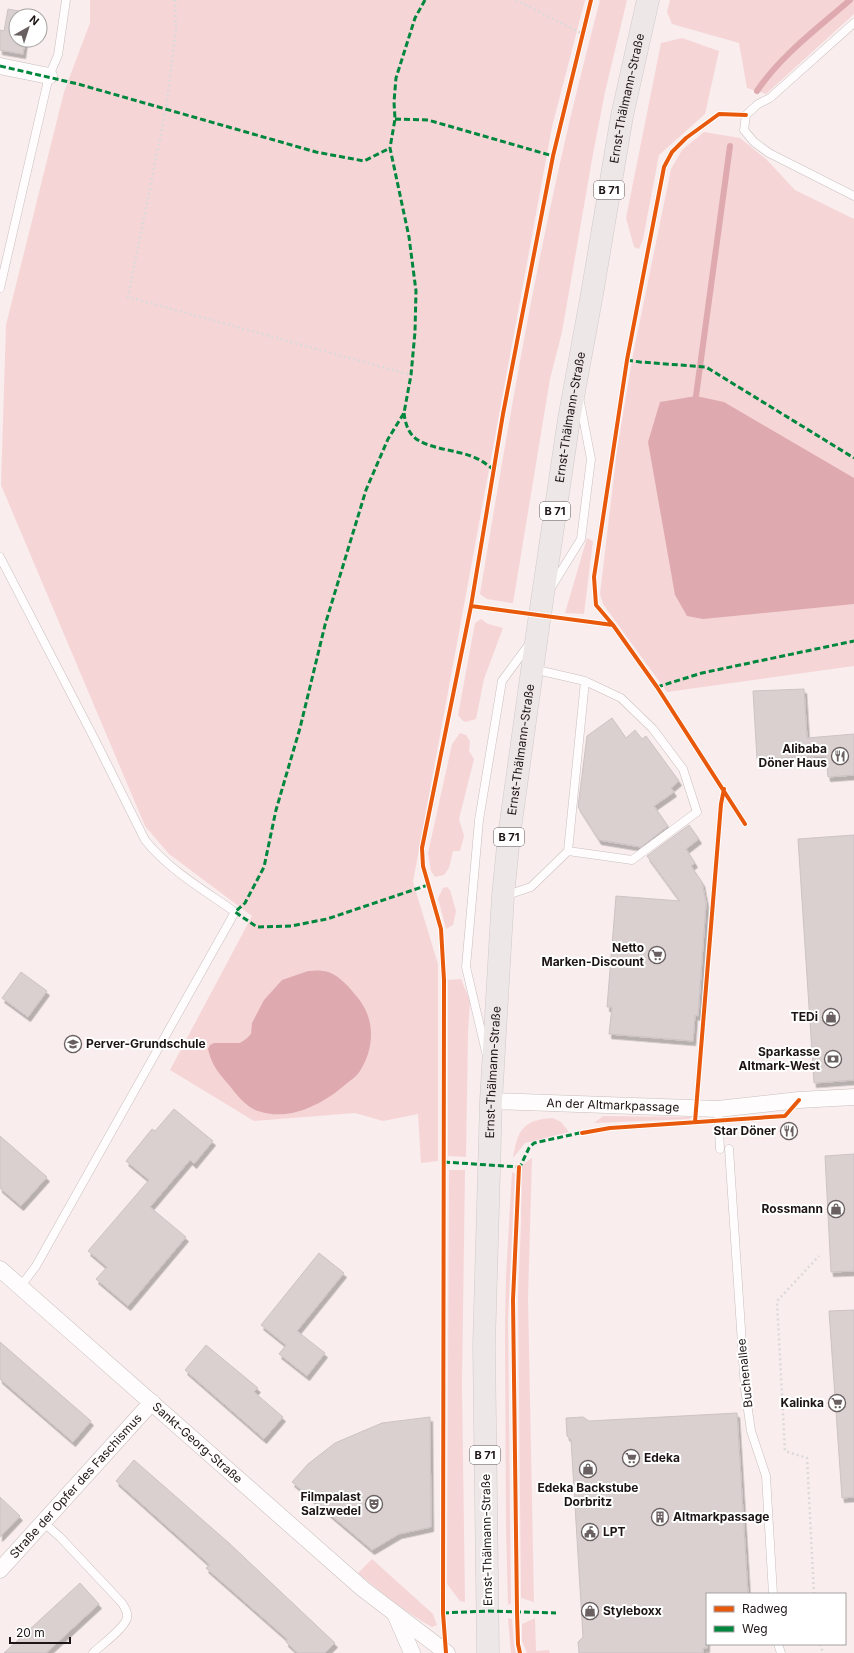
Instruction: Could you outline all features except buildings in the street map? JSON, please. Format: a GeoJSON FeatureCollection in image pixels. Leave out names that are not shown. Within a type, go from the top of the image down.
{"type":"FeatureCollection","features":[{"type":"Feature","properties":{"kind":"main road","name":"Ernst-Thälmann-Straße"},"geometry":{"type":"LineString","coordinates":[[488,1653],[484,1346],[491,1101],[503,896],[510,829],[532,668],[576,381],[622,116],[648,0]]}},
{"type":"Feature","properties":{"kind":"street"},"geometry":{"type":"LineString","coordinates":[[0,66],[49,76]]}},
{"type":"Feature","properties":{"kind":"street","name":"An der Altmarkpassage"},"geometry":{"type":"LineString","coordinates":[[491,1101],[718,1109],[799,1100],[854,1098]]}},
{"type":"Feature","properties":{"kind":"street","name":"Sankt-Georg-Straße"},"geometry":{"type":"LineString","coordinates":[[0,1269],[342,1570],[395,1615],[447,1653]]}},
{"type":"Feature","properties":{"kind":"street","name":"Straße der Opfer des Faschismus"},"geometry":{"type":"LineString","coordinates":[[0,1570],[152,1402]]}},
{"type":"Feature","properties":{"kind":"street","name":"Sankt-Georg-Straße"},"geometry":{"type":"LineString","coordinates":[[395,1615],[412,1653]]}},
{"type":"Feature","properties":{"kind":"lane"},"geometry":{"type":"LineString","coordinates":[[0,288],[49,76],[58,55],[66,0]]}},
{"type":"Feature","properties":{"kind":"lane"},"geometry":{"type":"LineString","coordinates":[[854,23],[770,98],[758,104],[746,115],[744,130],[754,142],[770,153],[854,196]]}},
{"type":"Feature","properties":{"kind":"lane"},"geometry":{"type":"LineString","coordinates":[[542,602],[581,539],[591,459],[576,381]]}},
{"type":"Feature","properties":{"kind":"lane"},"geometry":{"type":"LineString","coordinates":[[0,557],[145,840],[154,852],[165,862],[235,912],[36,1266],[21,1286]]}},
{"type":"Feature","properties":{"kind":"lane"},"geometry":{"type":"LineString","coordinates":[[492,1079],[466,966],[479,820],[502,681],[537,635]]}},
{"type":"Feature","properties":{"kind":"lane"},"geometry":{"type":"LineString","coordinates":[[532,668],[585,682],[621,698],[653,729],[683,769],[697,812],[632,860],[568,851]]}},
{"type":"Feature","properties":{"kind":"lane"},"geometry":{"type":"LineString","coordinates":[[503,896],[532,887],[568,851],[585,682]]}},
{"type":"Feature","properties":{"kind":"lane"},"geometry":{"type":"LineString","coordinates":[[718,1109],[720,1149]]}},
{"type":"Feature","properties":{"kind":"lane","name":"Buchenallee"},"geometry":{"type":"LineString","coordinates":[[729,1149],[745,1389],[752,1431],[766,1476],[773,1593]]}},
{"type":"Feature","properties":{"kind":"lane"},"geometry":{"type":"LineString","coordinates":[[44,1523],[60,1537],[127,1610],[127,1618],[123,1625],[93,1653]]}},
{"type":"Feature","properties":{"kind":"path"},"geometry":{"type":"LineString","coordinates":[[175,0],[176,29],[166,109],[128,297],[411,375]]}},
{"type":"Feature","properties":{"kind":"path"},"geometry":{"type":"LineString","coordinates":[[516,0],[582,34]]}},
{"type":"Feature","properties":{"kind":"path"},"geometry":{"type":"LineString","coordinates":[[814,1593],[807,1458],[785,1451],[778,1301],[819,1256]]}},
{"type":"Feature","properties":{"kind":"shaded area"},"geometry":{"type":"Polygon","coordinates":[[[90,0],[585,0],[552,127],[413,882],[438,964],[438,1161],[421,1163],[418,1114],[383,1121],[355,1113],[254,1121],[170,1070],[252,916],[169,854],[145,826],[1,485],[6,325],[64,92],[90,23],[90,0]]]}},
{"type":"Feature","properties":{"kind":"shaded area"},"geometry":{"type":"Polygon","coordinates":[[[600,0],[627,0],[605,92],[562,332],[550,379],[513,603],[487,599],[480,594],[527,324],[548,216],[579,81],[600,0]]]}},
{"type":"Feature","properties":{"kind":"shaded area"},"geometry":{"type":"Polygon","coordinates":[[[670,0],[854,0],[854,14],[766,94],[747,88],[739,43],[672,24],[667,12],[670,0]]]}},
{"type":"Feature","properties":{"kind":"shaded area"},"geometry":{"type":"Polygon","coordinates":[[[682,38],[719,51],[705,114],[659,155],[643,239],[639,249],[634,247],[626,218],[661,43],[682,38]]]}},
{"type":"Feature","properties":{"kind":"shaded area"},"geometry":{"type":"Polygon","coordinates":[[[704,132],[740,138],[766,159],[795,190],[854,219],[854,666],[667,692],[603,604],[600,594],[617,450],[633,355],[671,169],[682,150],[704,132]]]}},
{"type":"Feature","properties":{"kind":"shaded area"},"geometry":{"type":"Polygon","coordinates":[[[696,396],[724,402],[854,478],[854,604],[703,619],[687,616],[675,595],[648,442],[660,402],[696,396]]]}},
{"type":"Feature","properties":{"kind":"shaded area"},"geometry":{"type":"Polygon","coordinates":[[[587,538],[593,541],[584,614],[565,613],[587,538]]]}},
{"type":"Feature","properties":{"kind":"shaded area"},"geometry":{"type":"Polygon","coordinates":[[[481,619],[488,624],[503,628],[484,679],[476,719],[465,722],[458,715],[475,623],[481,619]]]}},
{"type":"Feature","properties":{"kind":"shaded area"},"geometry":{"type":"Polygon","coordinates":[[[460,733],[466,735],[470,741],[469,751],[474,759],[459,819],[464,836],[460,851],[453,851],[449,868],[444,875],[435,877],[431,871],[428,853],[452,744],[460,733]]]}},
{"type":"Feature","properties":{"kind":"shaded area"},"geometry":{"type":"Polygon","coordinates":[[[447,887],[450,890],[456,911],[453,925],[446,929],[438,898],[443,888],[447,887]]]}},
{"type":"Feature","properties":{"kind":"shaded area"},"geometry":{"type":"Polygon","coordinates":[[[308,971],[328,972],[338,977],[358,998],[364,1007],[368,1016],[371,1034],[365,1062],[356,1076],[327,1098],[316,1104],[294,1113],[270,1114],[258,1111],[250,1107],[242,1100],[222,1076],[216,1068],[208,1049],[210,1045],[214,1043],[240,1043],[246,1039],[251,1034],[252,1023],[264,1000],[282,980],[308,971]]]}},
{"type":"Feature","properties":{"kind":"shaded area"},"geometry":{"type":"Polygon","coordinates":[[[461,979],[470,1001],[468,1032],[466,1157],[448,1156],[448,980],[461,979]]]}},
{"type":"Feature","properties":{"kind":"shaded area"},"geometry":{"type":"Polygon","coordinates":[[[603,1116],[691,1117],[690,1119],[594,1123],[603,1116]]]}},
{"type":"Feature","properties":{"kind":"shaded area"},"geometry":{"type":"Polygon","coordinates":[[[553,1118],[561,1122],[569,1132],[525,1143],[513,1158],[520,1133],[528,1124],[543,1119],[553,1118]]]}},
{"type":"Feature","properties":{"kind":"shaded area"},"geometry":{"type":"Polygon","coordinates":[[[532,1158],[528,1298],[534,1602],[521,1598],[518,1296],[522,1165],[532,1158]]]}},
{"type":"Feature","properties":{"kind":"shaded area"},"geometry":{"type":"Polygon","coordinates":[[[449,1170],[465,1170],[462,1385],[465,1602],[460,1601],[447,1584],[449,1170]]]}},
{"type":"Feature","properties":{"kind":"shaded area"},"geometry":{"type":"Polygon","coordinates":[[[512,1172],[515,1174],[508,1318],[511,1603],[508,1605],[505,1326],[506,1276],[512,1172]]]}},
{"type":"Feature","properties":{"kind":"shaded area"},"geometry":{"type":"Polygon","coordinates":[[[372,1559],[433,1614],[437,1625],[432,1627],[412,1615],[358,1573],[372,1559]]]}},
{"type":"Feature","properties":{"kind":"shaded area"},"geometry":{"type":"Polygon","coordinates":[[[508,1618],[512,1619],[516,1653],[511,1653],[508,1618]]]}},
{"type":"Feature","properties":{"kind":"shaded area"},"geometry":{"type":"Polygon","coordinates":[[[535,1618],[536,1651],[549,1650],[550,1653],[527,1653],[522,1641],[522,1624],[535,1618]]]}},
{"type":"Feature","properties":{"kind":"waterway"},"geometry":{"type":"LineString","coordinates":[[757,91],[777,66],[789,54],[850,0]]}},
{"type":"Feature","properties":{"kind":"waterway"},"geometry":{"type":"LineString","coordinates":[[696,396],[730,146]]}},
{"type":"Feature","properties":{"kind":"marked path"},"geometry":{"type":"LineString","coordinates":[[425,0],[415,18],[396,78],[394,102],[395,119],[390,148],[409,237],[416,291],[415,332],[411,375],[404,413],[388,439],[366,490],[325,625],[300,728],[276,810],[264,867],[245,903],[235,912],[257,927],[291,926],[327,919],[428,885]]}},
{"type":"Feature","properties":{"kind":"marked path"},"geometry":{"type":"LineString","coordinates":[[0,66],[78,84],[316,152],[364,161],[390,148]]}},
{"type":"Feature","properties":{"kind":"marked path"},"geometry":{"type":"LineString","coordinates":[[395,119],[428,120],[553,156]]}},
{"type":"Feature","properties":{"kind":"marked path"},"geometry":{"type":"LineString","coordinates":[[627,360],[706,367],[854,458]]}},
{"type":"Feature","properties":{"kind":"marked path"},"geometry":{"type":"LineString","coordinates":[[404,413],[409,431],[418,440],[432,446],[474,457],[484,462],[495,471]]}},
{"type":"Feature","properties":{"kind":"marked path"},"geometry":{"type":"LineString","coordinates":[[657,687],[702,673],[854,641]]}},
{"type":"Feature","properties":{"kind":"marked path"},"geometry":{"type":"LineString","coordinates":[[519,1169],[529,1148],[534,1143],[584,1132]]}},
{"type":"Feature","properties":{"kind":"marked path"},"geometry":{"type":"LineString","coordinates":[[444,1162],[519,1167]]}},
{"type":"Feature","properties":{"kind":"marked path"},"geometry":{"type":"LineString","coordinates":[[443,1613],[488,1611],[556,1613]]}},
{"type":"Feature","properties":{"kind":"cycle path"},"geometry":{"type":"LineString","coordinates":[[446,1653],[443,1613],[444,980],[441,929],[423,866],[422,848],[471,606],[503,414],[553,156],[591,0]]}},
{"type":"Feature","properties":{"kind":"cycle path"},"geometry":{"type":"LineString","coordinates":[[745,824],[657,687],[613,625],[596,605],[594,577],[627,360],[664,167],[672,152],[686,138],[719,114],[746,115]]}},
{"type":"Feature","properties":{"kind":"cycle path"},"geometry":{"type":"LineString","coordinates":[[471,606],[613,625]]}},
{"type":"Feature","properties":{"kind":"cycle path"},"geometry":{"type":"LineString","coordinates":[[695,1122],[721,804],[724,789]]}},
{"type":"Feature","properties":{"kind":"cycle path"},"geometry":{"type":"LineString","coordinates":[[582,1133],[610,1128],[785,1116],[799,1100]]}},
{"type":"Feature","properties":{"kind":"cycle path"},"geometry":{"type":"LineString","coordinates":[[519,1167],[513,1300],[517,1612],[518,1644],[520,1653]]}},
{"type":"Feature","properties":{"kind":"place","name":"Alibaba Döner Haus"},"geometry":{"type":"Point","coordinates":[840,756]}},
{"type":"Feature","properties":{"kind":"place","name":"Netto Marken-Discount"},"geometry":{"type":"Point","coordinates":[657,955]}},
{"type":"Feature","properties":{"kind":"place","name":"TEDi"},"geometry":{"type":"Point","coordinates":[831,1017]}},
{"type":"Feature","properties":{"kind":"place","name":"Perver-Grundschule"},"geometry":{"type":"Point","coordinates":[73,1044]}},
{"type":"Feature","properties":{"kind":"place","name":"Sparkasse Altmark-West"},"geometry":{"type":"Point","coordinates":[833,1059]}},
{"type":"Feature","properties":{"kind":"place","name":"Star Döner"},"geometry":{"type":"Point","coordinates":[789,1131]}},
{"type":"Feature","properties":{"kind":"place","name":"Rossmann"},"geometry":{"type":"Point","coordinates":[836,1209]}},
{"type":"Feature","properties":{"kind":"place","name":"Kalinka"},"geometry":{"type":"Point","coordinates":[837,1403]}},
{"type":"Feature","properties":{"kind":"place","name":"Edeka"},"geometry":{"type":"Point","coordinates":[631,1458]}},
{"type":"Feature","properties":{"kind":"place","name":"Edeka Backstube Dorbritz"},"geometry":{"type":"Point","coordinates":[588,1469]}},
{"type":"Feature","properties":{"kind":"place","name":"Filmpalast Salzwedel"},"geometry":{"type":"Point","coordinates":[374,1504]}},
{"type":"Feature","properties":{"kind":"place","name":"Altmarkpassage"},"geometry":{"type":"Point","coordinates":[660,1517]}},
{"type":"Feature","properties":{"kind":"place","name":"LPT"},"geometry":{"type":"Point","coordinates":[590,1532]}},
{"type":"Feature","properties":{"kind":"place","name":"Styleboxx"},"geometry":{"type":"Point","coordinates":[590,1611]}}]}
